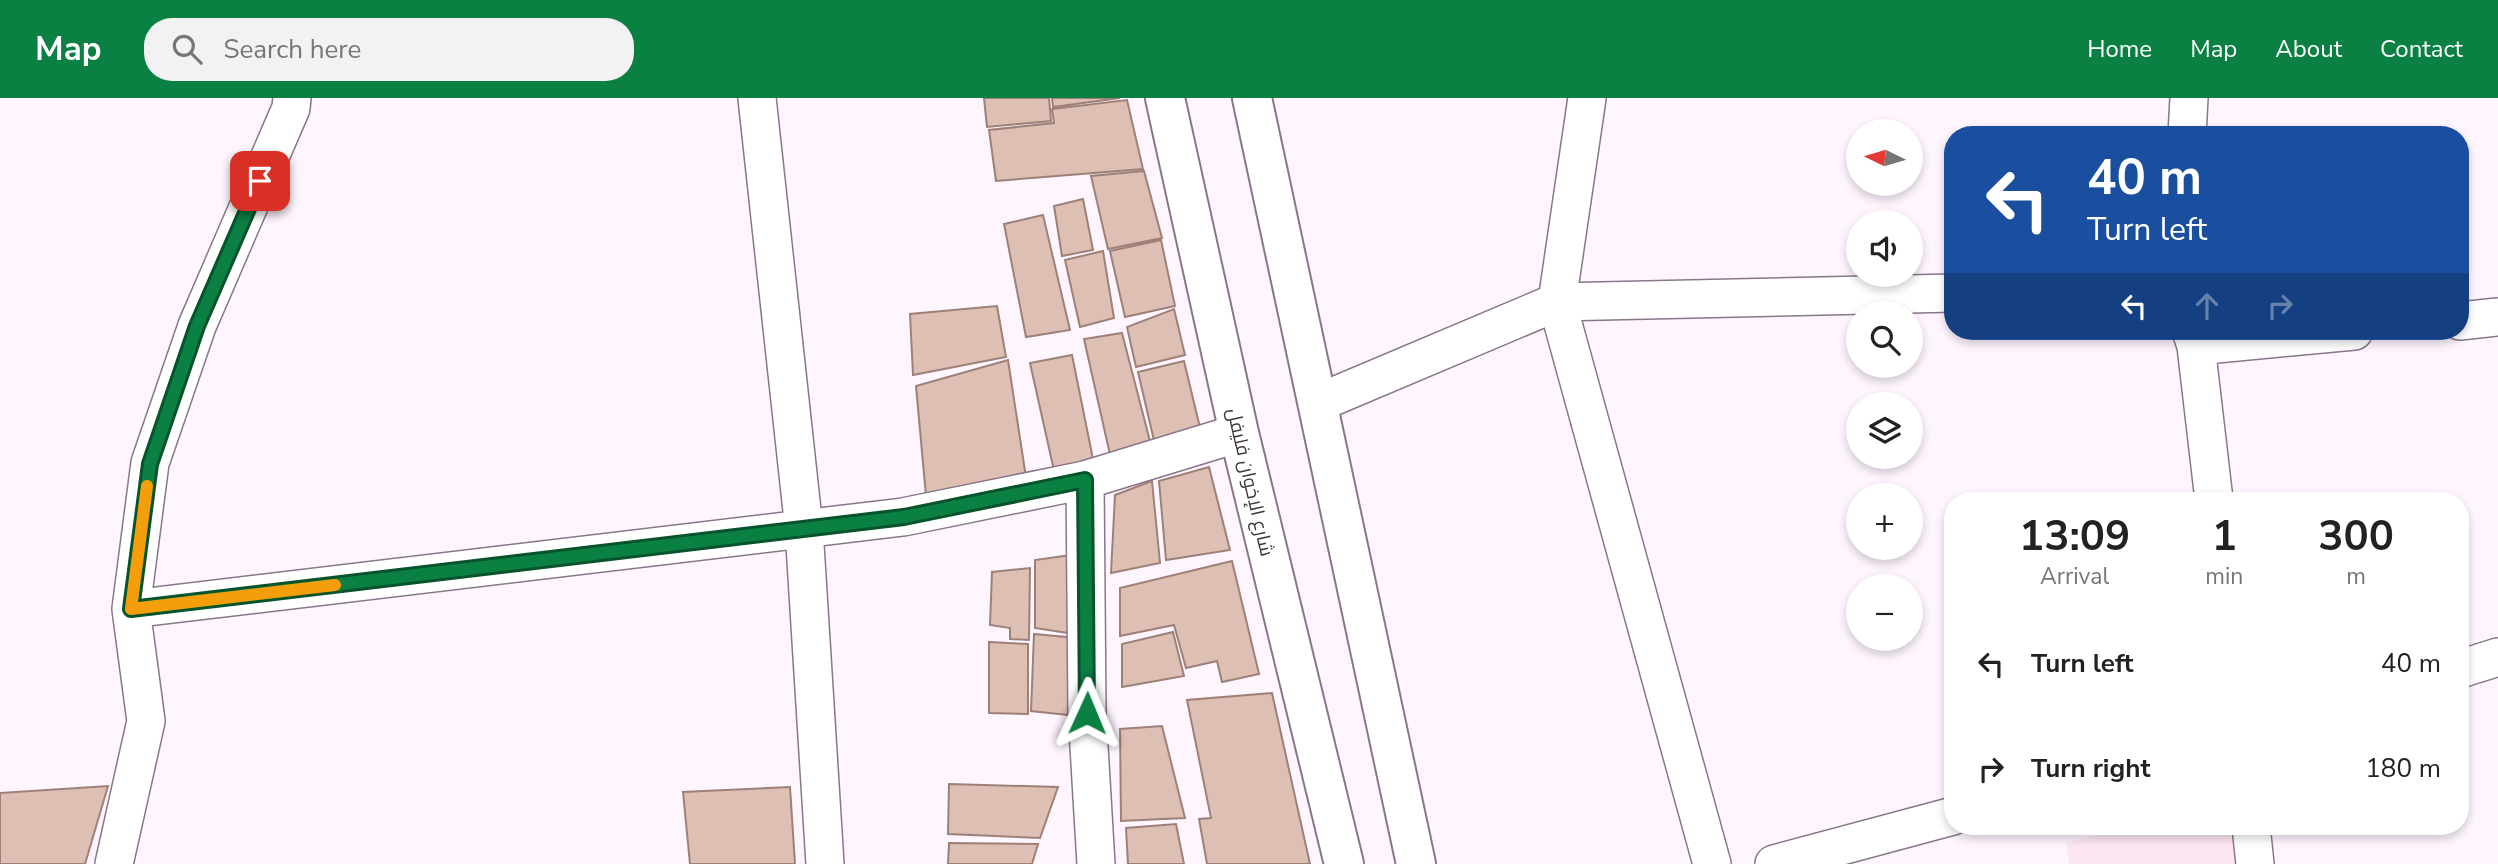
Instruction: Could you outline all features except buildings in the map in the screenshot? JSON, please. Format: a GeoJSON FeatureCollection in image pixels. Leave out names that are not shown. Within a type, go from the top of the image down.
{"type":"FeatureCollection","features":[{"type":"Feature","properties":{"kind":"main road","name":"شارع الإخوان فليفل"},"geometry":{"type":"LineString","coordinates":[[1165,98],[1239,433],[1344,864]]}},
{"type":"Feature","properties":{"kind":"main road"},"geometry":{"type":"LineString","coordinates":[[1251,98],[1416,864]]}},
{"type":"Feature","properties":{"kind":"street"},"geometry":{"type":"LineString","coordinates":[[114,864],[146,720],[131,609],[150,464],[197,326],[291,108],[292,98]]}},
{"type":"Feature","properties":{"kind":"street"},"geometry":{"type":"LineString","coordinates":[[757,98],[804,529],[825,864]]}},
{"type":"Feature","properties":{"kind":"street"},"geometry":{"type":"LineString","coordinates":[[1587,98],[1557,302],[1712,864]]}},
{"type":"Feature","properties":{"kind":"street"},"geometry":{"type":"LineString","coordinates":[[2187,126],[2189,98]]}},
{"type":"Feature","properties":{"kind":"street"},"geometry":{"type":"LineString","coordinates":[[1318,402],[1557,302],[1944,293]]}},
{"type":"Feature","properties":{"kind":"street"},"geometry":{"type":"LineString","coordinates":[[2469,320],[2498,317]]}},
{"type":"Feature","properties":{"kind":"street"},"geometry":{"type":"LineString","coordinates":[[2194,340],[2213,492]]}},
{"type":"Feature","properties":{"kind":"street"},"geometry":{"type":"LineString","coordinates":[[131,609],[904,517],[1085,480],[1239,433]]}},
{"type":"Feature","properties":{"kind":"street"},"geometry":{"type":"LineString","coordinates":[[1085,480],[1087,713],[1096,864]]}},
{"type":"Feature","properties":{"kind":"street"},"geometry":{"type":"LineString","coordinates":[[2469,666],[2498,657]]}},
{"type":"Feature","properties":{"kind":"street"},"geometry":{"type":"LineString","coordinates":[[1774,864],[1944,818]]}},
{"type":"Feature","properties":{"kind":"street"},"geometry":{"type":"LineString","coordinates":[[2251,835],[2255,864]]}},
{"type":"Feature","properties":{"kind":"shaded area"},"geometry":{"type":"Polygon","coordinates":[[[2098,835],[2236,835],[2236,864],[2069,864],[2066,843],[2098,835]]]}},
{"type":"Feature","properties":{"kind":"slow traffic"},"geometry":{"type":"LineString","coordinates":[[147,486],[131,609],[335,585]]}},
{"type":"Feature","properties":{"kind":"route"},"geometry":{"type":"LineString","coordinates":[[260,181],[197,326],[150,464],[131,609],[904,517],[1027,494],[1085,480],[1087,713]]}}]}
